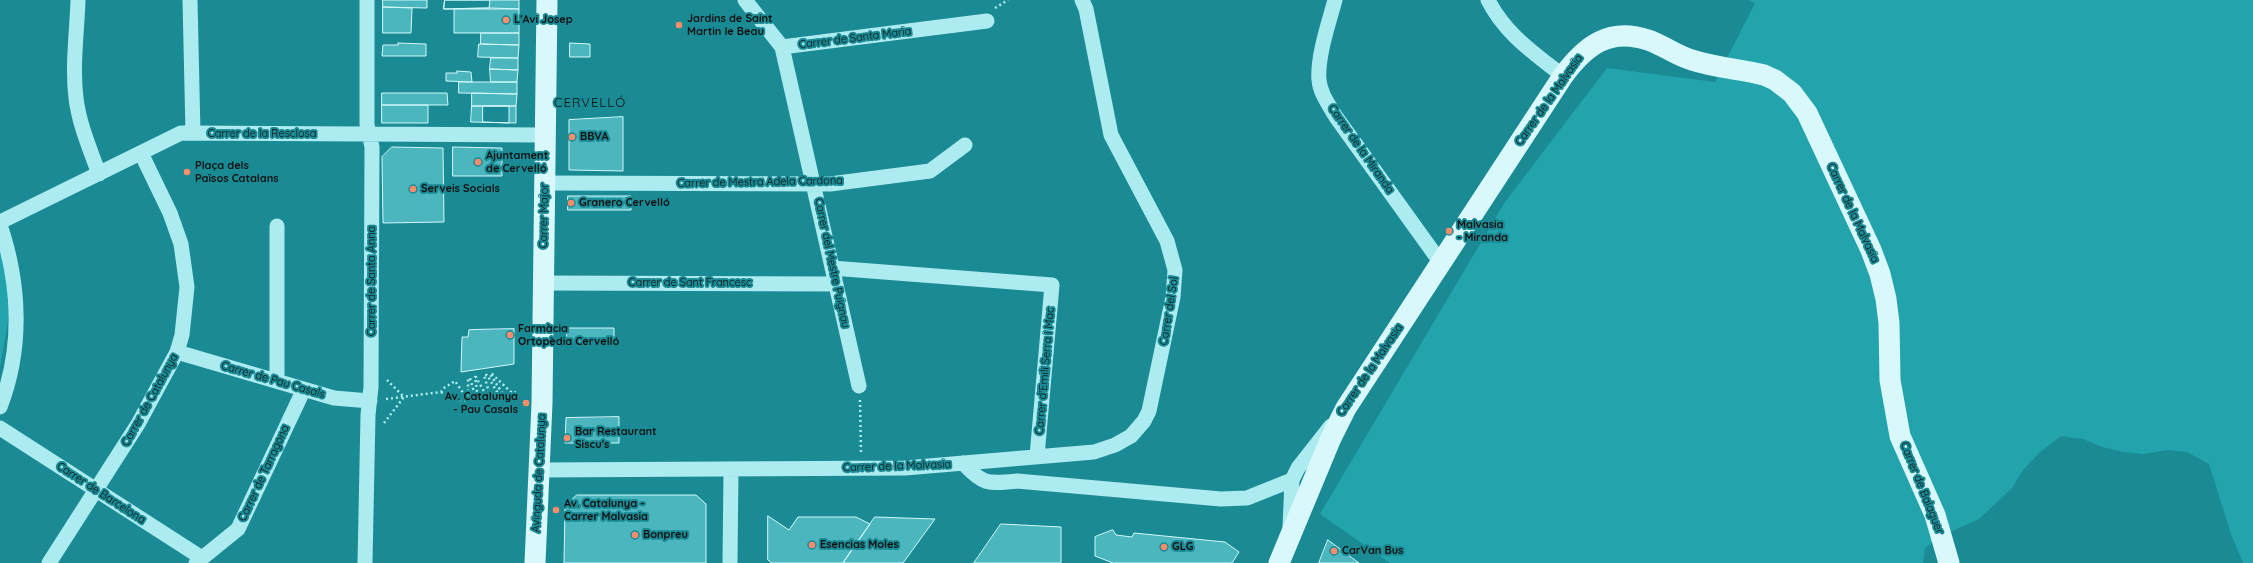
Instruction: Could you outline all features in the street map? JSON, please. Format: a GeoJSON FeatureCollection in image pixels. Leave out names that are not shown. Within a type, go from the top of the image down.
{"type":"FeatureCollection","features":[{"type":"Feature","properties":{"kind":"street"},"geometry":{"type":"LineString","coordinates":[[78,0],[75,72],[76,98],[81,124],[98,174]]}},
{"type":"Feature","properties":{"kind":"street"},"geometry":{"type":"LineString","coordinates":[[190,0],[193,133]]}},
{"type":"Feature","properties":{"kind":"street","name":"Carrer de Santa Anna"},"geometry":{"type":"LineString","coordinates":[[365,563],[374,400],[372,147],[367,124],[368,0]]}},
{"type":"Feature","properties":{"kind":"street","name":"Carrer Major"},"geometry":{"type":"LineString","coordinates":[[542,384],[546,0]]}},
{"type":"Feature","properties":{"kind":"street"},"geometry":{"type":"LineString","coordinates":[[745,0],[782,47]]}},
{"type":"Feature","properties":{"kind":"street","name":"Carrer del Sol"},"geometry":{"type":"LineString","coordinates":[[963,463],[1094,452],[1108,448],[1124,441],[1138,428],[1149,411],[1153,398],[1175,284],[1174,265],[1167,241],[1111,135],[1086,9],[1082,0]]}},
{"type":"Feature","properties":{"kind":"street","name":"Carrer de la Miranda"},"geometry":{"type":"LineString","coordinates":[[1335,0],[1320,62],[1319,79],[1322,91],[1336,117],[1440,263]]}},
{"type":"Feature","properties":{"kind":"street"},"geometry":{"type":"LineString","coordinates":[[1488,0],[1495,14],[1509,31],[1563,76]]}},
{"type":"Feature","properties":{"kind":"street","name":"Carrer de Santa Maria"},"geometry":{"type":"LineString","coordinates":[[782,47],[987,21]]}},
{"type":"Feature","properties":{"kind":"street","name":"Carrer de la Malvasia"},"geometry":{"type":"LineString","coordinates":[[539,470],[904,468],[963,463],[976,478],[986,482],[1017,481],[1221,499],[1247,498],[1292,480],[1308,455],[1346,408],[1563,76],[1583,51],[1595,43],[1619,36],[1634,36],[1648,40],[1691,60],[1764,75],[1775,80],[1792,93],[1807,113],[1859,221],[1880,274],[1889,323],[1890,380],[1900,436]]}},
{"type":"Feature","properties":{"kind":"street","name":"Carrer del Mestre Puignau"},"geometry":{"type":"LineString","coordinates":[[782,47],[859,386]]}},
{"type":"Feature","properties":{"kind":"street","name":"Carrer de la Resclosa"},"geometry":{"type":"LineString","coordinates":[[0,224],[181,133],[545,135]]}},
{"type":"Feature","properties":{"kind":"street","name":"Carrer de Mestra Adela Cardona"},"geometry":{"type":"LineString","coordinates":[[544,183],[830,184],[930,171],[965,145]]}},
{"type":"Feature","properties":{"kind":"street","name":"Carrer de Catalunya"},"geometry":{"type":"LineString","coordinates":[[49,563],[138,424],[177,352],[186,314],[185,268],[180,244],[170,213],[141,153]]}},
{"type":"Feature","properties":{"kind":"street"},"geometry":{"type":"LineString","coordinates":[[0,224],[6,244],[14,287],[16,331],[12,371],[0,407]]}},
{"type":"Feature","properties":{"kind":"street"},"geometry":{"type":"LineString","coordinates":[[277,226],[277,381]]}},
{"type":"Feature","properties":{"kind":"street","name":"Carrer d'Emili Serra i Mac"},"geometry":{"type":"LineString","coordinates":[[832,268],[1052,285],[1037,456]]}},
{"type":"Feature","properties":{"kind":"street","name":"Carrer de Sant Francesc"},"geometry":{"type":"LineString","coordinates":[[543,283],[836,284]]}},
{"type":"Feature","properties":{"kind":"street","name":"Carrer de Pau Casals"},"geometry":{"type":"LineString","coordinates":[[177,352],[334,398],[374,400]]}},
{"type":"Feature","properties":{"kind":"street","name":"Avinguda de Catalunya"},"geometry":{"type":"LineString","coordinates":[[535,563],[542,384]]}},
{"type":"Feature","properties":{"kind":"street","name":"Carrer de Tarragona"},"geometry":{"type":"LineString","coordinates":[[199,560],[238,529],[304,389]]}},
{"type":"Feature","properties":{"kind":"street"},"geometry":{"type":"LineString","coordinates":[[1279,563],[1290,534],[1316,478],[1331,438],[1346,408]]}},
{"type":"Feature","properties":{"kind":"street","name":"Carrer de Barcelona"},"geometry":{"type":"LineString","coordinates":[[0,428],[96,490],[199,560]]}},
{"type":"Feature","properties":{"kind":"street","name":"Carrer de Balaguer"},"geometry":{"type":"LineString","coordinates":[[1900,436],[1935,515],[1949,563]]}},
{"type":"Feature","properties":{"kind":"street"},"geometry":{"type":"LineString","coordinates":[[730,563],[731,469]]}},
{"type":"Feature","properties":{"kind":"street"},"geometry":{"type":"LineString","coordinates":[[1290,534],[1292,480]]}},
{"type":"Feature","properties":{"kind":"path"},"geometry":{"type":"LineString","coordinates":[[503,394],[490,374],[492,374],[512,393]]}},
{"type":"Feature","properties":{"kind":"path"},"geometry":{"type":"LineString","coordinates":[[476,377],[487,397],[490,396],[484,375]]}},
{"type":"Feature","properties":{"kind":"path"},"geometry":{"type":"LineString","coordinates":[[476,377],[487,375],[499,395],[518,392]]}},
{"type":"Feature","properties":{"kind":"path"},"geometry":{"type":"LineString","coordinates":[[384,377],[404,397]]}},
{"type":"Feature","properties":{"kind":"path"},"geometry":{"type":"LineString","coordinates":[[476,377],[478,398],[476,398]]}},
{"type":"Feature","properties":{"kind":"path"},"geometry":{"type":"LineString","coordinates":[[467,400],[468,378],[470,378],[476,398]]}},
{"type":"Feature","properties":{"kind":"path"},"geometry":{"type":"LineString","coordinates":[[441,392],[444,388],[455,381],[467,400]]}},
{"type":"Feature","properties":{"kind":"path"},"geometry":{"type":"LineString","coordinates":[[859,386],[862,468]]}},
{"type":"Feature","properties":{"kind":"path"},"geometry":{"type":"LineString","coordinates":[[374,400],[441,392],[461,400],[476,398]]}},
{"type":"Feature","properties":{"kind":"path"},"geometry":{"type":"LineString","coordinates":[[382,426],[404,397]]}},
{"type":"Feature","properties":{"kind":"shaded area"},"geometry":{"type":"Polygon","coordinates":[[[1748,0],[2253,0],[2253,563],[2243,563],[2231,534],[2209,464],[2187,452],[2167,450],[2143,454],[2124,452],[2102,447],[2083,439],[2061,436],[2040,452],[2023,470],[2012,488],[1979,519],[1941,536],[1925,548],[1923,563],[1390,563],[1320,514],[1505,202],[1607,68],[1715,82],[1755,3],[1748,0]]]}},
{"type":"Feature","properties":{"kind":"shaded area"},"geometry":{"type":"Polygon","coordinates":[[[0,232],[11,305],[0,367],[0,232]]]}},
{"type":"Feature","properties":{"kind":"building"},"geometry":{"type":"Polygon","coordinates":[[[383,0],[427,0],[427,8],[383,7],[383,0]]]}},
{"type":"Feature","properties":{"kind":"building"},"geometry":{"type":"Polygon","coordinates":[[[445,0],[490,0],[489,8],[444,9],[445,0]]]}},
{"type":"Feature","properties":{"kind":"building"},"geometry":{"type":"Polygon","coordinates":[[[445,0],[519,0],[519,9],[444,9],[445,0]]]}},
{"type":"Feature","properties":{"kind":"building"},"geometry":{"type":"Polygon","coordinates":[[[383,7],[412,8],[411,33],[383,33],[383,7]]]}},
{"type":"Feature","properties":{"kind":"building"},"geometry":{"type":"Polygon","coordinates":[[[454,9],[519,9],[519,33],[454,33],[454,9]]]}},
{"type":"Feature","properties":{"kind":"building"},"geometry":{"type":"Polygon","coordinates":[[[481,33],[519,33],[519,45],[481,44],[481,33]]]}},
{"type":"Feature","properties":{"kind":"building"},"geometry":{"type":"Polygon","coordinates":[[[398,43],[426,44],[426,56],[382,56],[383,45],[398,45],[398,43]]]}},
{"type":"Feature","properties":{"kind":"building"},"geometry":{"type":"Polygon","coordinates":[[[570,43],[590,44],[590,57],[570,57],[570,43]]]}},
{"type":"Feature","properties":{"kind":"building"},"geometry":{"type":"Polygon","coordinates":[[[479,44],[519,45],[518,58],[478,57],[479,44]]]}},
{"type":"Feature","properties":{"kind":"building"},"geometry":{"type":"Polygon","coordinates":[[[491,58],[518,58],[518,70],[490,69],[491,58]]]}},
{"type":"Feature","properties":{"kind":"building"},"geometry":{"type":"Polygon","coordinates":[[[490,69],[518,70],[517,82],[491,82],[490,69]]]}},
{"type":"Feature","properties":{"kind":"building"},"geometry":{"type":"Polygon","coordinates":[[[457,71],[471,72],[472,82],[446,81],[446,73],[457,73],[457,71]]]}},
{"type":"Feature","properties":{"kind":"building"},"geometry":{"type":"Polygon","coordinates":[[[459,82],[517,82],[517,94],[459,93],[459,82]]]}},
{"type":"Feature","properties":{"kind":"building"},"geometry":{"type":"Polygon","coordinates":[[[382,93],[447,93],[448,105],[382,105],[382,93]]]}},
{"type":"Feature","properties":{"kind":"building"},"geometry":{"type":"Polygon","coordinates":[[[472,93],[517,94],[516,106],[472,106],[472,93]]]}},
{"type":"Feature","properties":{"kind":"building"},"geometry":{"type":"Polygon","coordinates":[[[382,105],[428,105],[428,123],[382,123],[382,105]]]}},
{"type":"Feature","properties":{"kind":"building"},"geometry":{"type":"Polygon","coordinates":[[[472,106],[516,106],[516,123],[471,122],[472,106]]]}},
{"type":"Feature","properties":{"kind":"building"},"geometry":{"type":"Polygon","coordinates":[[[483,106],[509,106],[509,123],[483,122],[483,106]]]}},
{"type":"Feature","properties":{"kind":"building"},"geometry":{"type":"Polygon","coordinates":[[[623,117],[623,171],[569,170],[569,120],[623,117]]]}},
{"type":"Feature","properties":{"kind":"building","name":"Serveis Socials"},"geometry":{"type":"Polygon","coordinates":[[[392,147],[443,148],[444,222],[383,223],[382,157],[392,147]]]}},
{"type":"Feature","properties":{"kind":"building","name":"Ajuntament de Cervelló"},"geometry":{"type":"Polygon","coordinates":[[[453,147],[502,148],[502,176],[453,176],[453,147]]]}},
{"type":"Feature","properties":{"kind":"building"},"geometry":{"type":"Polygon","coordinates":[[[568,196],[631,196],[631,210],[568,210],[568,196]]]}},
{"type":"Feature","properties":{"kind":"building"},"geometry":{"type":"Polygon","coordinates":[[[567,328],[614,328],[614,342],[567,341],[567,328]]]}},
{"type":"Feature","properties":{"kind":"building"},"geometry":{"type":"Polygon","coordinates":[[[514,329],[514,364],[461,372],[462,337],[468,337],[469,330],[514,329]]]}},
{"type":"Feature","properties":{"kind":"building"},"geometry":{"type":"Polygon","coordinates":[[[619,417],[619,443],[565,443],[566,418],[619,417]]]}},
{"type":"Feature","properties":{"kind":"building","name":"Bonpreu"},"geometry":{"type":"Polygon","coordinates":[[[577,495],[696,495],[706,504],[706,563],[564,563],[565,506],[577,495]]]}},
{"type":"Feature","properties":{"kind":"building","name":"Esencias Moles"},"geometry":{"type":"Polygon","coordinates":[[[768,516],[789,530],[798,517],[856,517],[870,524],[843,563],[772,563],[768,560],[768,516]]]}},
{"type":"Feature","properties":{"kind":"building"},"geometry":{"type":"Polygon","coordinates":[[[875,517],[935,519],[903,563],[843,563],[875,517]]]}},
{"type":"Feature","properties":{"kind":"building"},"geometry":{"type":"Polygon","coordinates":[[[1001,524],[1061,527],[1061,563],[974,563],[1001,524]]]}},
{"type":"Feature","properties":{"kind":"building","name":"GLG"},"geometry":{"type":"Polygon","coordinates":[[[1113,530],[1116,535],[1132,537],[1134,533],[1225,542],[1239,552],[1232,563],[1113,563],[1095,556],[1095,537],[1113,530]]]}},
{"type":"Feature","properties":{"kind":"building","name":"CarVan Bus"},"geometry":{"type":"Polygon","coordinates":[[[1328,540],[1359,563],[1319,563],[1328,540]]]}},
{"type":"Feature","properties":{"kind":"place","name":"L'Avi Josep"},"geometry":{"type":"Point","coordinates":[506,20]}},
{"type":"Feature","properties":{"kind":"place","name":"Jardins de Saint Martin le Beau"},"geometry":{"type":"Point","coordinates":[679,25]}},
{"type":"Feature","properties":{"kind":"place","name":"BBVA"},"geometry":{"type":"Point","coordinates":[572,137]}},
{"type":"Feature","properties":{"kind":"place","name":"Ajuntament de Cervelló"},"geometry":{"type":"Point","coordinates":[478,162]}},
{"type":"Feature","properties":{"kind":"place","name":"Plaça dels Països Catalans"},"geometry":{"type":"Point","coordinates":[187,172]}},
{"type":"Feature","properties":{"kind":"place","name":"Serveis Socials"},"geometry":{"type":"Point","coordinates":[413,189]}},
{"type":"Feature","properties":{"kind":"place","name":"Granero Cervelló"},"geometry":{"type":"Point","coordinates":[571,203]}},
{"type":"Feature","properties":{"kind":"place","name":"Malvasia - Miranda"},"geometry":{"type":"Point","coordinates":[1449,231]}},
{"type":"Feature","properties":{"kind":"place","name":"Farmàcia Ortopèdia Cervelló"},"geometry":{"type":"Point","coordinates":[510,335]}},
{"type":"Feature","properties":{"kind":"place","name":"Av. Catalunya - Pau Casals"},"geometry":{"type":"Point","coordinates":[526,403]}},
{"type":"Feature","properties":{"kind":"place","name":"Bar Restaurant Siscu's"},"geometry":{"type":"Point","coordinates":[567,438]}},
{"type":"Feature","properties":{"kind":"place","name":"Av. Catalunya - Carrer Malvasia"},"geometry":{"type":"Point","coordinates":[556,510]}},
{"type":"Feature","properties":{"kind":"place","name":"Bonpreu"},"geometry":{"type":"Point","coordinates":[635,535]}},
{"type":"Feature","properties":{"kind":"place","name":"Esencias Moles"},"geometry":{"type":"Point","coordinates":[812,545]}},
{"type":"Feature","properties":{"kind":"place","name":"GLG"},"geometry":{"type":"Point","coordinates":[1164,547]}},
{"type":"Feature","properties":{"kind":"place","name":"CarVan Bus"},"geometry":{"type":"Point","coordinates":[1334,551]}},
{"type":"Feature","properties":{"kind":"district","name":"CERVELLÓ"},"geometry":{"type":"Point","coordinates":[590,103]}}]}
